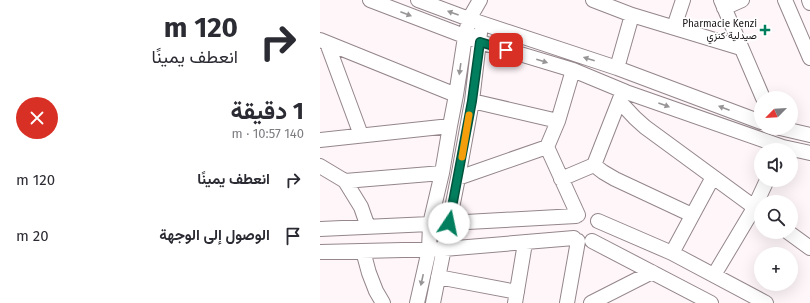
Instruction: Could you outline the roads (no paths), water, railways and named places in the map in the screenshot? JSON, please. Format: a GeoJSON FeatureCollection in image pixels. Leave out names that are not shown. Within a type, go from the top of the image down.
{"type":"FeatureCollection","features":[{"type":"Feature","properties":{"kind":"street"},"geometry":{"type":"LineString","coordinates":[[370,0],[465,37],[573,70],[621,96],[764,143]]}},
{"type":"Feature","properties":{"kind":"street"},"geometry":{"type":"LineString","coordinates":[[418,0],[475,21],[617,68],[754,119]]}},
{"type":"Feature","properties":{"kind":"street"},"geometry":{"type":"LineString","coordinates":[[593,0],[610,2],[632,15],[741,48]]}},
{"type":"Feature","properties":{"kind":"street"},"geometry":{"type":"LineString","coordinates":[[674,27],[683,0]]}},
{"type":"Feature","properties":{"kind":"street"},"geometry":{"type":"LineString","coordinates":[[742,0],[722,4],[760,91]]}},
{"type":"Feature","properties":{"kind":"street"},"geometry":{"type":"LineString","coordinates":[[785,0],[810,58]]}},
{"type":"Feature","properties":{"kind":"street"},"geometry":{"type":"LineString","coordinates":[[417,303],[429,250],[430,224],[442,173],[465,37],[475,21],[479,3]]}},
{"type":"Feature","properties":{"kind":"street"},"geometry":{"type":"LineString","coordinates":[[617,68],[632,15]]}},
{"type":"Feature","properties":{"kind":"street"},"geometry":{"type":"LineString","coordinates":[[433,303],[472,101],[480,42],[475,21]]}},
{"type":"Feature","properties":{"kind":"street"},"geometry":{"type":"LineString","coordinates":[[324,42],[456,95]]}},
{"type":"Feature","properties":{"kind":"street"},"geometry":{"type":"LineString","coordinates":[[324,42],[361,135]]}},
{"type":"Feature","properties":{"kind":"street"},"geometry":{"type":"LineString","coordinates":[[573,70],[558,121],[547,147],[577,215]]}},
{"type":"Feature","properties":{"kind":"street"},"geometry":{"type":"LineString","coordinates":[[561,179],[594,165],[621,96]]}},
{"type":"Feature","properties":{"kind":"street"},"geometry":{"type":"LineString","coordinates":[[621,96],[635,118],[645,127],[754,207]]}},
{"type":"Feature","properties":{"kind":"street"},"geometry":{"type":"LineString","coordinates":[[472,101],[558,121]]}},
{"type":"Feature","properties":{"kind":"street"},"geometry":{"type":"LineString","coordinates":[[320,140],[450,126]]}},
{"type":"Feature","properties":{"kind":"street"},"geometry":{"type":"LineString","coordinates":[[798,132],[810,135]]}},
{"type":"Feature","properties":{"kind":"street"},"geometry":{"type":"LineString","coordinates":[[458,178],[547,147]]}},
{"type":"Feature","properties":{"kind":"street"},"geometry":{"type":"LineString","coordinates":[[798,151],[810,153]]}},
{"type":"Feature","properties":{"kind":"street"},"geometry":{"type":"LineString","coordinates":[[594,165],[615,179],[692,215]]}},
{"type":"Feature","properties":{"kind":"street"},"geometry":{"type":"LineString","coordinates":[[320,166],[345,181],[361,207],[368,227]]}},
{"type":"Feature","properties":{"kind":"street"},"geometry":{"type":"LineString","coordinates":[[345,181],[442,173]]}},
{"type":"Feature","properties":{"kind":"street"},"geometry":{"type":"LineString","coordinates":[[672,253],[712,177]]}},
{"type":"Feature","properties":{"kind":"street"},"geometry":{"type":"LineString","coordinates":[[320,229],[449,223],[577,215],[587,213],[595,217],[598,221],[672,253],[766,303]]}},
{"type":"Feature","properties":{"kind":"street"},"geometry":{"type":"LineString","coordinates":[[577,215],[570,225],[572,234],[581,240],[652,272],[701,301]]}},
{"type":"Feature","properties":{"kind":"street"},"geometry":{"type":"LineString","coordinates":[[714,275],[754,216]]}},
{"type":"Feature","properties":{"kind":"street"},"geometry":{"type":"LineString","coordinates":[[320,252],[429,250],[581,240],[595,238],[598,234],[598,221]]}},
{"type":"Feature","properties":{"kind":"street"},"geometry":{"type":"LineString","coordinates":[[798,239],[810,248]]}},
{"type":"Feature","properties":{"kind":"street"},"geometry":{"type":"LineString","coordinates":[[567,303],[581,240]]}},
{"type":"Feature","properties":{"kind":"street"},"geometry":{"type":"LineString","coordinates":[[438,277],[516,297],[525,243]]}},
{"type":"Feature","properties":{"kind":"street"},"geometry":{"type":"LineString","coordinates":[[364,251],[369,273],[383,303]]}},
{"type":"Feature","properties":{"kind":"street"},"geometry":{"type":"LineString","coordinates":[[591,303],[652,272]]}},
{"type":"Feature","properties":{"kind":"place","name":"Pharmacie Kenzi صيدلية كنزي"},"geometry":{"type":"Point","coordinates":[765,30]}}]}
